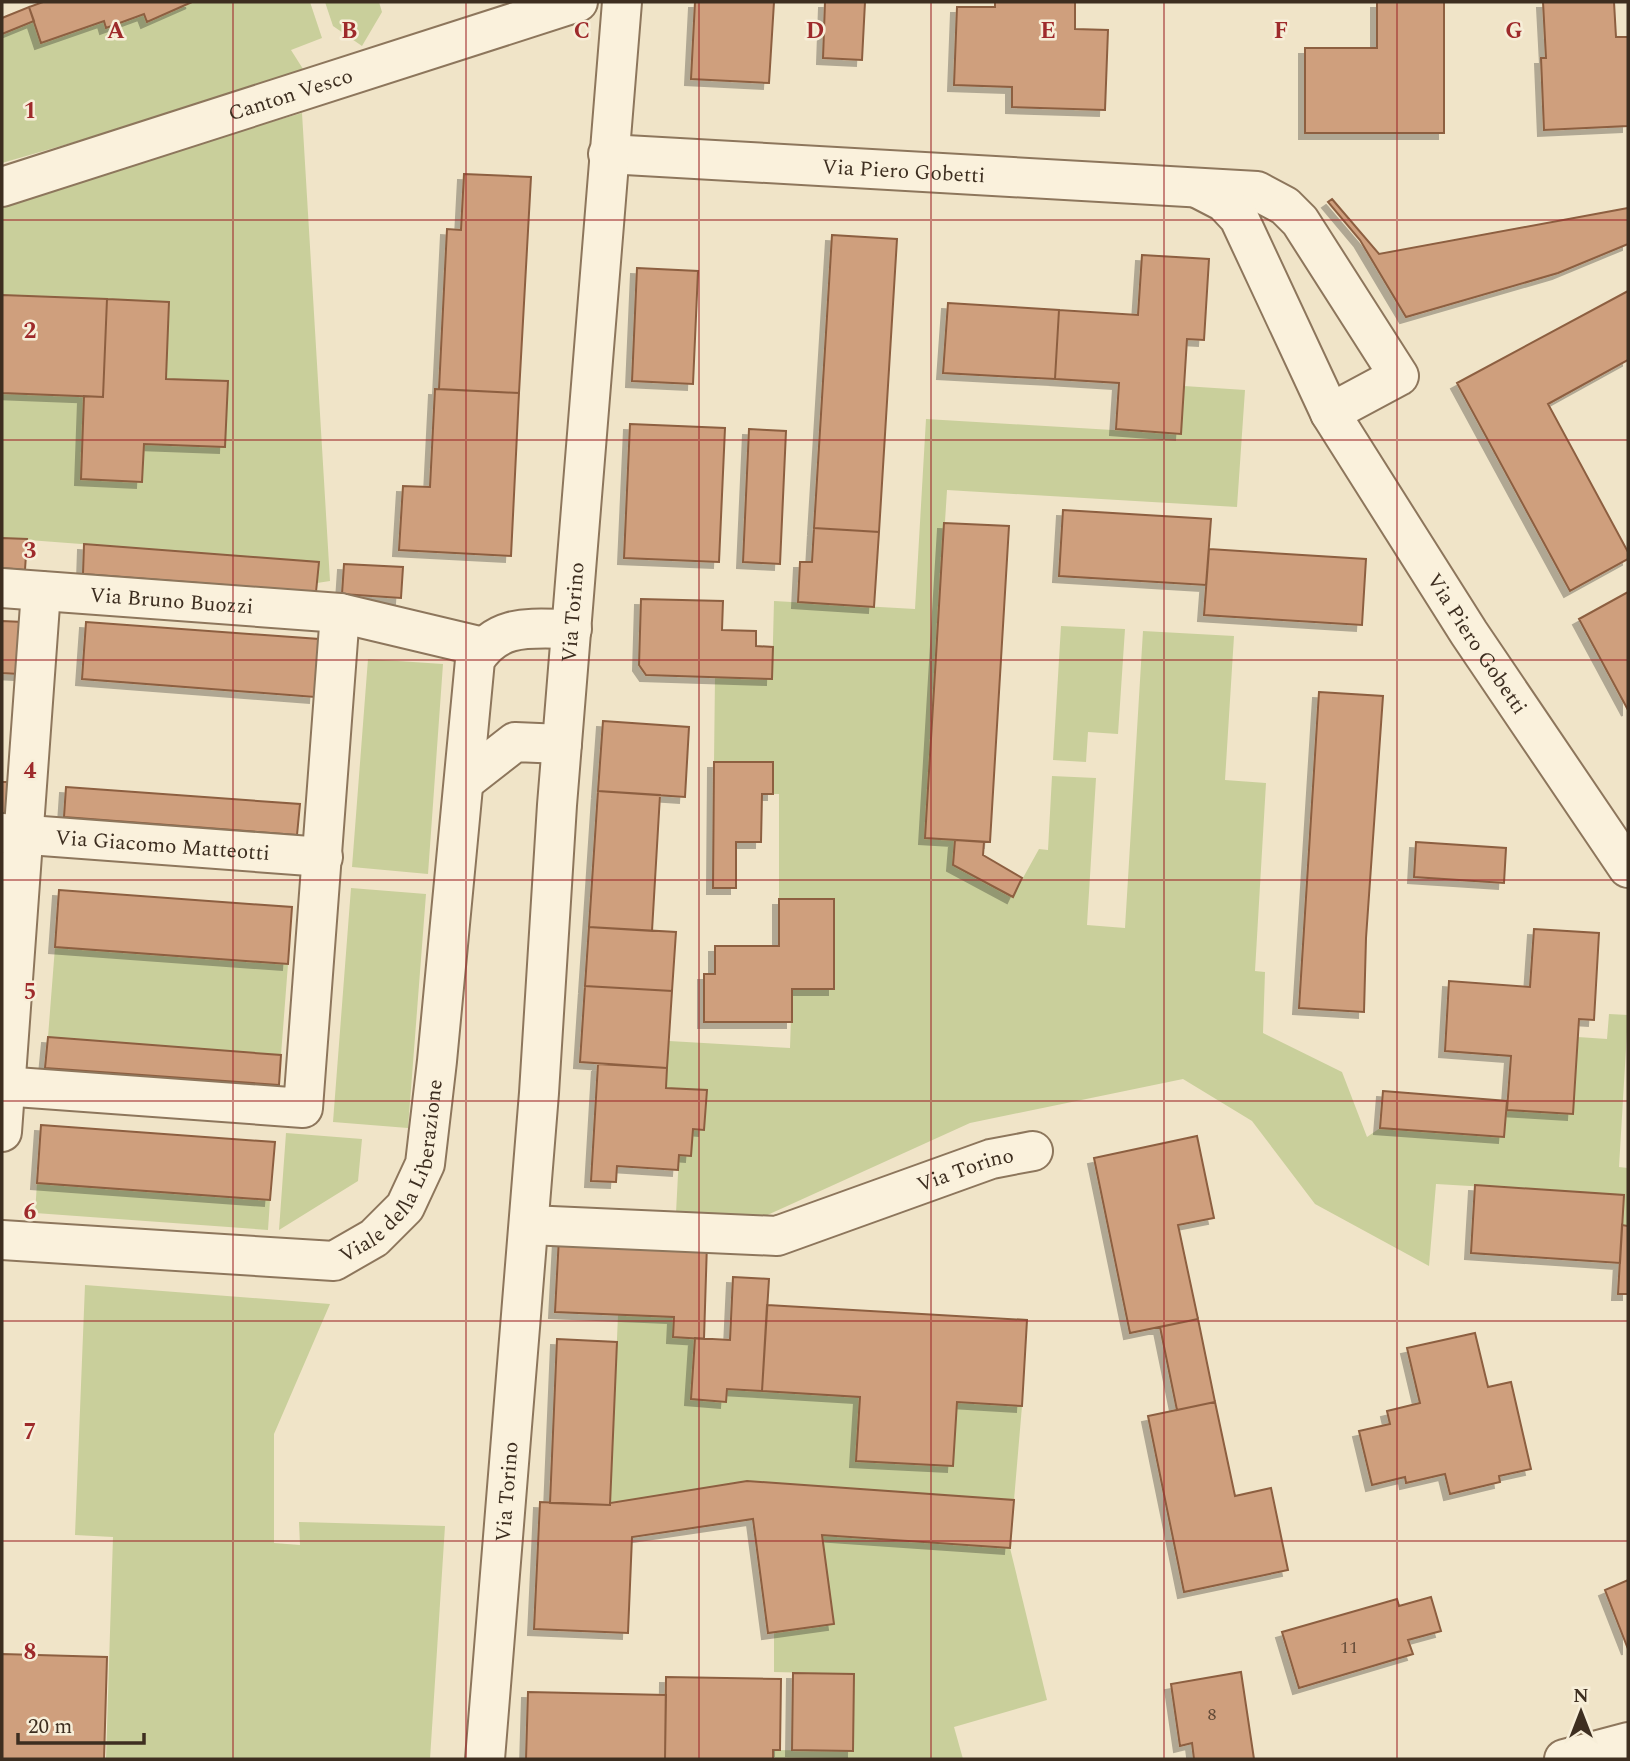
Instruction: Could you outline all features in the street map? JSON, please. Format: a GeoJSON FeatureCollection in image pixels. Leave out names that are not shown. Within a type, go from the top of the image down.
{"type":"FeatureCollection","features":[{"type":"Feature","properties":{"kind":"street","name":"Canton Vesco"},"geometry":{"type":"LineString","coordinates":[[2,187],[578,2]]}},
{"type":"Feature","properties":{"kind":"street","name":"Via Torino"},"geometry":{"type":"LineString","coordinates":[[485,1759],[608,154],[622,2]]}},
{"type":"Feature","properties":{"kind":"street","name":"Via Piero Gobetti"},"geometry":{"type":"LineString","coordinates":[[608,154],[1257,191],[1285,206],[1300,221],[1399,376],[1330,413]]}},
{"type":"Feature","properties":{"kind":"street","name":"Via Piero Gobetti"},"geometry":{"type":"LineString","coordinates":[[1197,188],[1224,202],[1239,218],[1330,413],[1469,633],[1628,869]]}},
{"type":"Feature","properties":{"kind":"street","name":"Via Bruno Buozzi"},"geometry":{"type":"LineString","coordinates":[[2,588],[340,613],[483,647]]}},
{"type":"Feature","properties":{"kind":"street"},"geometry":{"type":"LineString","coordinates":[[2,1132],[13,834],[41,591]]}},
{"type":"Feature","properties":{"kind":"street"},"geometry":{"type":"LineString","coordinates":[[3,1086],[303,1108],[340,613]]}},
{"type":"Feature","properties":{"kind":"street"},"geometry":{"type":"LineString","coordinates":[[483,647],[501,633],[527,629],[572,629]]}},
{"type":"Feature","properties":{"kind":"street","name":"Viale della Liberazione"},"geometry":{"type":"LineString","coordinates":[[2,1240],[334,1261],[374,1238],[405,1207],[425,1164],[475,660],[483,647]]}},
{"type":"Feature","properties":{"kind":"street"},"geometry":{"type":"LineString","coordinates":[[465,781],[515,742],[562,744]]}},
{"type":"Feature","properties":{"kind":"street","name":"Via Giacomo Matteotti"},"geometry":{"type":"LineString","coordinates":[[13,834],[323,857]]}},
{"type":"Feature","properties":{"kind":"street","name":"Via Torino"},"geometry":{"type":"LineString","coordinates":[[528,1225],[776,1236],[991,1159],[1033,1151]]}},
{"type":"Feature","properties":{"kind":"street"},"geometry":{"type":"LineString","coordinates":[[1564,1759],[1628,1742]]}},
{"type":"Feature","properties":{"kind":"green space"},"geometry":{"type":"Polygon","coordinates":[[[194,2],[310,2],[322,38],[291,50],[303,69],[185,110],[2,163],[2,34],[34,21],[41,43],[104,21],[106,27],[144,14],[148,22],[194,2]]]}},
{"type":"Feature","properties":{"kind":"green space"},"geometry":{"type":"Polygon","coordinates":[[[325,2],[379,2],[382,12],[362,46],[333,26],[325,2]]]}},
{"type":"Feature","properties":{"kind":"green space"},"geometry":{"type":"Polygon","coordinates":[[[302,113],[330,581],[317,583],[319,562],[2,538],[2,200],[302,113]]]}},
{"type":"Feature","properties":{"kind":"green space"},"geometry":{"type":"Polygon","coordinates":[[[1184,386],[1245,390],[1237,507],[947,490],[925,838],[955,840],[1013,896],[1039,849],[1048,850],[1052,776],[1096,778],[1087,925],[1125,928],[1143,631],[1234,636],[1225,780],[1266,783],[1255,971],[1265,972],[1263,1033],[1342,1072],[1367,1137],[1380,1128],[1504,1137],[1507,1110],[1573,1114],[1578,1037],[1607,1039],[1609,1014],[1628,1015],[1619,1167],[1628,1168],[1628,1226],[1622,1225],[1624,1195],[1436,1184],[1429,1266],[1315,1204],[1252,1121],[1183,1079],[970,1123],[763,1217],[676,1213],[679,1155],[691,1156],[693,1129],[704,1130],[707,1091],[666,1088],[669,1041],[790,1048],[792,989],[834,988],[834,900],[779,899],[779,794],[773,794],[773,763],[714,762],[715,677],[772,678],[774,601],[915,609],[926,419],[1180,434],[1184,386]]]}},
{"type":"Feature","properties":{"kind":"green space"},"geometry":{"type":"Polygon","coordinates":[[[1061,626],[1125,629],[1118,734],[1088,732],[1086,762],[1053,760],[1061,626]]]}},
{"type":"Feature","properties":{"kind":"green space"},"geometry":{"type":"Polygon","coordinates":[[[368,659],[443,664],[428,874],[352,867],[368,659]]]}},
{"type":"Feature","properties":{"kind":"green space"},"geometry":{"type":"Polygon","coordinates":[[[351,888],[426,894],[408,1128],[333,1122],[351,888]]]}},
{"type":"Feature","properties":{"kind":"green space"},"geometry":{"type":"Polygon","coordinates":[[[55,947],[288,964],[281,1055],[48,1037],[55,947]]]}},
{"type":"Feature","properties":{"kind":"green space"},"geometry":{"type":"Polygon","coordinates":[[[286,1133],[362,1139],[358,1181],[279,1230],[286,1133]]]}},
{"type":"Feature","properties":{"kind":"green space"},"geometry":{"type":"Polygon","coordinates":[[[37,1183],[270,1200],[268,1230],[35,1213],[37,1183]]]}},
{"type":"Feature","properties":{"kind":"green space"},"geometry":{"type":"Polygon","coordinates":[[[85,1285],[330,1304],[274,1434],[274,1543],[300,1545],[299,1522],[445,1526],[430,1759],[106,1759],[113,1537],[75,1535],[85,1285]]]}},
{"type":"Feature","properties":{"kind":"green space"},"geometry":{"type":"Polygon","coordinates":[[[618,1315],[674,1317],[673,1337],[695,1338],[692,1399],[725,1401],[727,1389],[860,1397],[856,1461],[953,1466],[957,1402],[1022,1406],[1014,1500],[747,1481],[610,1503],[618,1315]]]}},
{"type":"Feature","properties":{"kind":"green space"},"geometry":{"type":"Polygon","coordinates":[[[822,1535],[1010,1548],[1047,1700],[954,1727],[963,1759],[773,1759],[773,1750],[853,1751],[854,1674],[774,1672],[774,1633],[834,1624],[822,1535]]]}},
{"type":"Feature","properties":{"kind":"building"},"geometry":{"type":"Polygon","coordinates":[[[43,2],[192,2],[147,22],[144,14],[106,28],[104,21],[41,43],[29,7],[43,2]]]}},
{"type":"Feature","properties":{"kind":"building"},"geometry":{"type":"Polygon","coordinates":[[[695,2],[774,2],[769,83],[691,79],[695,2]]]}},
{"type":"Feature","properties":{"kind":"building"},"geometry":{"type":"Polygon","coordinates":[[[825,2],[865,2],[862,60],[823,58],[825,2]]]}},
{"type":"Feature","properties":{"kind":"building"},"geometry":{"type":"Polygon","coordinates":[[[995,2],[1075,2],[1075,29],[1108,30],[1105,110],[1012,107],[1012,87],[954,85],[957,7],[995,7],[995,2]]]}},
{"type":"Feature","properties":{"kind":"building"},"geometry":{"type":"Polygon","coordinates":[[[1377,2],[1444,2],[1444,133],[1305,133],[1305,48],[1377,48],[1377,2]]]}},
{"type":"Feature","properties":{"kind":"building"},"geometry":{"type":"Polygon","coordinates":[[[1543,2],[1614,2],[1616,37],[1628,37],[1628,126],[1544,130],[1541,58],[1546,58],[1543,2]]]}},
{"type":"Feature","properties":{"kind":"building"},"geometry":{"type":"Polygon","coordinates":[[[29,7],[34,21],[2,34],[2,18],[29,7]]]}},
{"type":"Feature","properties":{"kind":"building"},"geometry":{"type":"Polygon","coordinates":[[[464,174],[531,177],[519,393],[439,389],[447,229],[461,230],[464,174]]]}},
{"type":"Feature","properties":{"kind":"building"},"geometry":{"type":"Polygon","coordinates":[[[1332,199],[1379,254],[1628,208],[1628,244],[1558,273],[1406,317],[1360,240],[1328,202],[1332,199]]]}},
{"type":"Feature","properties":{"kind":"building"},"geometry":{"type":"Polygon","coordinates":[[[832,235],[897,239],[879,532],[814,528],[832,235]]]}},
{"type":"Feature","properties":{"kind":"building"},"geometry":{"type":"Polygon","coordinates":[[[1142,255],[1209,259],[1204,340],[1187,339],[1181,434],[1116,429],[1119,383],[1055,379],[1059,310],[1138,315],[1142,255]]]}},
{"type":"Feature","properties":{"kind":"building"},"geometry":{"type":"Polygon","coordinates":[[[637,268],[698,271],[693,384],[632,381],[637,268]]]}},
{"type":"Feature","properties":{"kind":"building"},"geometry":{"type":"Polygon","coordinates":[[[1628,291],[1628,360],[1548,404],[1628,552],[1628,559],[1570,591],[1457,383],[1628,291]]]}},
{"type":"Feature","properties":{"kind":"building"},"geometry":{"type":"Polygon","coordinates":[[[2,295],[107,299],[103,397],[2,393],[2,295]]]}},
{"type":"Feature","properties":{"kind":"building"},"geometry":{"type":"Polygon","coordinates":[[[107,299],[169,302],[166,379],[228,381],[225,447],[144,444],[142,482],[81,479],[84,396],[103,397],[107,299]]]}},
{"type":"Feature","properties":{"kind":"building"},"geometry":{"type":"Polygon","coordinates":[[[948,303],[1059,310],[1055,379],[943,373],[948,303]]]}},
{"type":"Feature","properties":{"kind":"building"},"geometry":{"type":"Polygon","coordinates":[[[435,389],[519,393],[511,556],[399,550],[403,486],[430,487],[435,389]]]}},
{"type":"Feature","properties":{"kind":"building"},"geometry":{"type":"Polygon","coordinates":[[[630,424],[725,428],[719,562],[624,558],[630,424]]]}},
{"type":"Feature","properties":{"kind":"building"},"geometry":{"type":"Polygon","coordinates":[[[749,429],[786,431],[780,564],[743,562],[749,429]]]}},
{"type":"Feature","properties":{"kind":"building"},"geometry":{"type":"Polygon","coordinates":[[[1063,510],[1211,519],[1206,585],[1059,576],[1063,510]]]}},
{"type":"Feature","properties":{"kind":"building"},"geometry":{"type":"Polygon","coordinates":[[[944,523],[1009,526],[990,842],[925,838],[944,523]]]}},
{"type":"Feature","properties":{"kind":"building"},"geometry":{"type":"Polygon","coordinates":[[[814,528],[879,532],[874,607],[798,602],[800,562],[812,562],[814,528]]]}},
{"type":"Feature","properties":{"kind":"building"},"geometry":{"type":"Polygon","coordinates":[[[2,538],[27,539],[25,570],[2,568],[2,538]]]}},
{"type":"Feature","properties":{"kind":"building"},"geometry":{"type":"Polygon","coordinates":[[[84,544],[319,562],[316,592],[83,574],[84,544]]]}},
{"type":"Feature","properties":{"kind":"building"},"geometry":{"type":"Polygon","coordinates":[[[1209,549],[1366,559],[1362,625],[1204,615],[1209,549]]]}},
{"type":"Feature","properties":{"kind":"building"},"geometry":{"type":"Polygon","coordinates":[[[344,564],[403,567],[401,598],[342,594],[344,564]]]}},
{"type":"Feature","properties":{"kind":"building"},"geometry":{"type":"Polygon","coordinates":[[[1628,592],[1628,710],[1579,619],[1628,592]]]}},
{"type":"Feature","properties":{"kind":"building"},"geometry":{"type":"Polygon","coordinates":[[[641,599],[723,601],[722,630],[756,631],[756,646],[773,647],[772,679],[646,675],[639,665],[641,599]]]}},
{"type":"Feature","properties":{"kind":"building"},"geometry":{"type":"Polygon","coordinates":[[[2,621],[23,622],[19,674],[2,673],[2,621]]]}},
{"type":"Feature","properties":{"kind":"building"},"geometry":{"type":"Polygon","coordinates":[[[86,622],[319,639],[315,697],[82,679],[86,622]]]}},
{"type":"Feature","properties":{"kind":"building"},"geometry":{"type":"Polygon","coordinates":[[[1319,692],[1383,696],[1366,938],[1364,1012],[1299,1008],[1319,692]]]}},
{"type":"Feature","properties":{"kind":"building"},"geometry":{"type":"Polygon","coordinates":[[[603,721],[689,727],[685,797],[598,791],[603,721]]]}},
{"type":"Feature","properties":{"kind":"building"},"geometry":{"type":"Polygon","coordinates":[[[714,762],[773,762],[773,794],[762,794],[761,842],[736,842],[736,888],[713,888],[714,762]]]}},
{"type":"Feature","properties":{"kind":"building"},"geometry":{"type":"Polygon","coordinates":[[[2,782],[9,782],[7,813],[2,813],[2,782]]]}},
{"type":"Feature","properties":{"kind":"building"},"geometry":{"type":"Polygon","coordinates":[[[66,787],[300,804],[297,835],[64,817],[66,787]]]}},
{"type":"Feature","properties":{"kind":"building"},"geometry":{"type":"Polygon","coordinates":[[[598,791],[660,795],[652,931],[589,927],[598,791]]]}},
{"type":"Feature","properties":{"kind":"building"},"geometry":{"type":"Polygon","coordinates":[[[955,840],[984,842],[983,855],[1022,878],[1013,897],[953,865],[955,840]]]}},
{"type":"Feature","properties":{"kind":"building"},"geometry":{"type":"Polygon","coordinates":[[[1416,842],[1506,848],[1504,883],[1414,877],[1416,842]]]}},
{"type":"Feature","properties":{"kind":"building"},"geometry":{"type":"Polygon","coordinates":[[[59,890],[292,907],[288,964],[55,947],[59,890]]]}},
{"type":"Feature","properties":{"kind":"building"},"geometry":{"type":"Polygon","coordinates":[[[779,899],[834,899],[834,989],[792,989],[792,1022],[704,1022],[704,974],[715,974],[715,946],[779,946],[779,899]]]}},
{"type":"Feature","properties":{"kind":"building"},"geometry":{"type":"Polygon","coordinates":[[[589,927],[676,932],[672,991],[585,986],[589,927]]]}},
{"type":"Feature","properties":{"kind":"building"},"geometry":{"type":"Polygon","coordinates":[[[1534,929],[1599,933],[1594,1020],[1579,1019],[1573,1114],[1507,1110],[1511,1056],[1445,1051],[1449,981],[1530,987],[1534,929]]]}},
{"type":"Feature","properties":{"kind":"building"},"geometry":{"type":"Polygon","coordinates":[[[585,986],[672,991],[667,1068],[580,1062],[585,986]]]}},
{"type":"Feature","properties":{"kind":"building"},"geometry":{"type":"Polygon","coordinates":[[[48,1037],[281,1055],[279,1085],[45,1068],[48,1037]]]}},
{"type":"Feature","properties":{"kind":"building"},"geometry":{"type":"Polygon","coordinates":[[[598,1064],[667,1068],[666,1088],[707,1090],[704,1130],[693,1129],[691,1156],[679,1155],[678,1170],[617,1166],[616,1182],[591,1181],[598,1064]]]}},
{"type":"Feature","properties":{"kind":"building"},"geometry":{"type":"Polygon","coordinates":[[[1383,1091],[1507,1101],[1504,1137],[1380,1128],[1383,1091]]]}},
{"type":"Feature","properties":{"kind":"building"},"geometry":{"type":"Polygon","coordinates":[[[41,1125],[275,1142],[270,1200],[37,1183],[41,1125]]]}},
{"type":"Feature","properties":{"kind":"building"},"geometry":{"type":"Polygon","coordinates":[[[1197,1136],[1214,1218],[1178,1225],[1198,1319],[1130,1333],[1094,1158],[1197,1136]]]}},
{"type":"Feature","properties":{"kind":"building"},"geometry":{"type":"Polygon","coordinates":[[[1475,1185],[1624,1195],[1620,1263],[1471,1253],[1475,1185]]]}},
{"type":"Feature","properties":{"kind":"building"},"geometry":{"type":"Polygon","coordinates":[[[1622,1225],[1628,1226],[1628,1294],[1618,1294],[1622,1225]]]}},
{"type":"Feature","properties":{"kind":"building"},"geometry":{"type":"Polygon","coordinates":[[[559,1237],[707,1243],[704,1339],[673,1337],[674,1317],[555,1312],[559,1237]]]}},
{"type":"Feature","properties":{"kind":"building"},"geometry":{"type":"Polygon","coordinates":[[[733,1277],[769,1279],[762,1391],[727,1389],[726,1402],[691,1399],[695,1338],[730,1340],[733,1277]]]}},
{"type":"Feature","properties":{"kind":"building"},"geometry":{"type":"Polygon","coordinates":[[[767,1305],[1027,1320],[1022,1406],[957,1402],[953,1466],[856,1461],[860,1397],[762,1391],[767,1305]]]}},
{"type":"Feature","properties":{"kind":"building"},"geometry":{"type":"Polygon","coordinates":[[[1198,1319],[1215,1402],[1177,1410],[1160,1327],[1198,1319]]]}},
{"type":"Feature","properties":{"kind":"building"},"geometry":{"type":"Polygon","coordinates":[[[1475,1333],[1488,1387],[1511,1382],[1531,1469],[1499,1476],[1500,1482],[1450,1494],[1445,1474],[1406,1483],[1405,1477],[1372,1485],[1359,1431],[1390,1424],[1387,1411],[1420,1403],[1407,1348],[1475,1333]]]}},
{"type":"Feature","properties":{"kind":"building"},"geometry":{"type":"Polygon","coordinates":[[[557,1339],[617,1342],[610,1505],[550,1503],[557,1339]]]}},
{"type":"Feature","properties":{"kind":"building"},"geometry":{"type":"Polygon","coordinates":[[[1215,1402],[1235,1496],[1271,1488],[1288,1570],[1184,1592],[1148,1416],[1215,1402]]]}},
{"type":"Feature","properties":{"kind":"building"},"geometry":{"type":"Polygon","coordinates":[[[747,1481],[1014,1500],[1010,1548],[822,1535],[834,1624],[768,1633],[753,1519],[632,1537],[628,1633],[534,1629],[540,1502],[610,1505],[747,1481]]]}},
{"type":"Feature","properties":{"kind":"building"},"geometry":{"type":"Polygon","coordinates":[[[1628,1580],[1628,1649],[1605,1590],[1628,1580]]]}},
{"type":"Feature","properties":{"kind":"building"},"geometry":{"type":"Polygon","coordinates":[[[1431,1597],[1441,1631],[1408,1640],[1413,1654],[1299,1688],[1282,1632],[1397,1599],[1399,1606],[1431,1597]]]}},
{"type":"Feature","properties":{"kind":"building"},"geometry":{"type":"Polygon","coordinates":[[[2,1654],[107,1657],[104,1759],[2,1759],[2,1654]]]}},
{"type":"Feature","properties":{"kind":"building"},"geometry":{"type":"Polygon","coordinates":[[[1241,1672],[1254,1759],[1194,1759],[1192,1743],[1180,1746],[1171,1684],[1241,1672]]]}},
{"type":"Feature","properties":{"kind":"building"},"geometry":{"type":"Polygon","coordinates":[[[793,1673],[854,1674],[853,1751],[792,1750],[793,1673]]]}},
{"type":"Feature","properties":{"kind":"building"},"geometry":{"type":"Polygon","coordinates":[[[666,1677],[781,1679],[780,1750],[773,1750],[773,1759],[665,1759],[666,1677]]]}},
{"type":"Feature","properties":{"kind":"building"},"geometry":{"type":"Polygon","coordinates":[[[528,1692],[666,1695],[665,1759],[526,1759],[528,1692]]]}}]}
